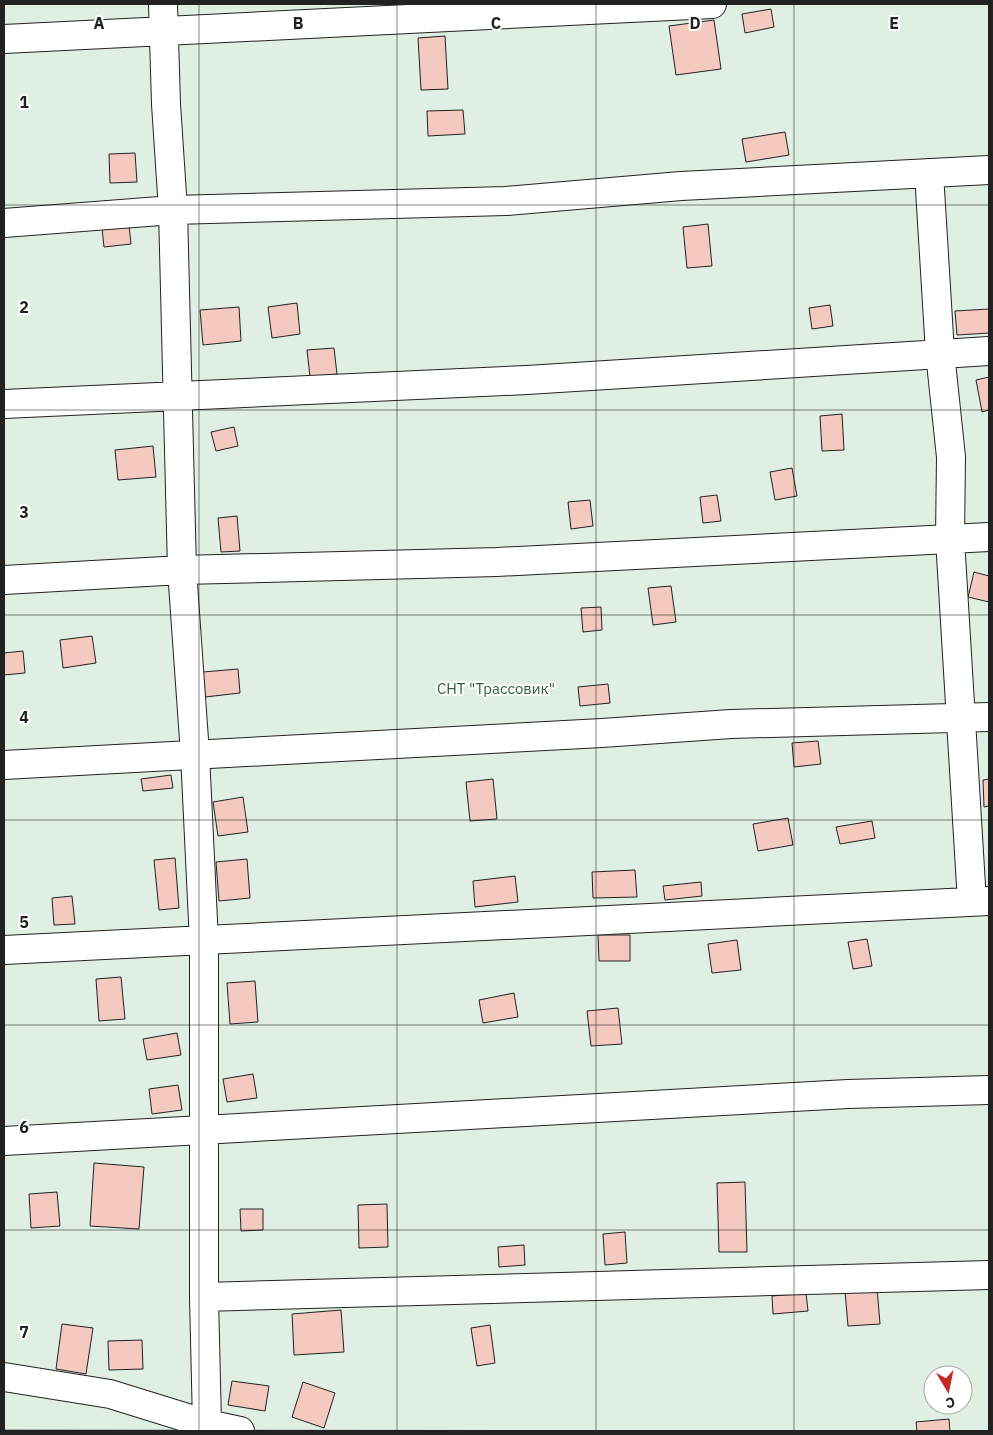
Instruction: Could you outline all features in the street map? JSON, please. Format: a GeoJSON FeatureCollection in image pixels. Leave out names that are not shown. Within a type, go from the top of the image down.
{"type":"FeatureCollection","features":[{"type":"Feature","properties":{"kind":"lane"},"geometry":{"type":"LineString","coordinates":[[4,39],[163,17],[712,4]]}},
{"type":"Feature","properties":{"kind":"lane"},"geometry":{"type":"LineString","coordinates":[[163,17],[173,210],[182,570],[195,754],[204,942],[204,1298],[207,1424]]}},
{"type":"Feature","properties":{"kind":"lane"},"geometry":{"type":"LineString","coordinates":[[4,223],[173,210],[506,201],[681,186],[989,170]]}},
{"type":"Feature","properties":{"kind":"lane"},"geometry":{"type":"LineString","coordinates":[[4,950],[204,942],[981,902],[962,718],[950,539],[951,457],[940,353],[929,174]]}},
{"type":"Feature","properties":{"kind":"lane"},"geometry":{"type":"LineString","coordinates":[[4,404],[527,380],[989,351]]}},
{"type":"Feature","properties":{"kind":"lane"},"geometry":{"type":"LineString","coordinates":[[4,580],[182,570],[497,562],[989,537]]}},
{"type":"Feature","properties":{"kind":"lane"},"geometry":{"type":"LineString","coordinates":[[4,765],[602,733],[731,724],[989,717]]}},
{"type":"Feature","properties":{"kind":"lane"},"geometry":{"type":"LineString","coordinates":[[4,1141],[848,1094],[989,1090]]}},
{"type":"Feature","properties":{"kind":"lane"},"geometry":{"type":"LineString","coordinates":[[204,1298],[989,1275]]}},
{"type":"Feature","properties":{"kind":"lane"},"geometry":{"type":"LineString","coordinates":[[4,1376],[110,1394],[207,1424],[240,1431]]}},
{"type":"Feature","properties":{"kind":"green space","name":"СНТ \"Трассовик\""},"geometry":{"type":"Polygon","coordinates":[[[4,4],[989,4],[989,1431],[4,1430],[4,4]]]}},
{"type":"Feature","properties":{"kind":"building"},"geometry":{"type":"Polygon","coordinates":[[[771,9],[774,27],[745,33],[742,14],[771,9]]]}},
{"type":"Feature","properties":{"kind":"building"},"geometry":{"type":"Polygon","coordinates":[[[714,20],[721,69],[676,75],[669,26],[714,20]]]}},
{"type":"Feature","properties":{"kind":"building"},"geometry":{"type":"Polygon","coordinates":[[[445,36],[448,89],[421,90],[418,38],[445,36]]]}},
{"type":"Feature","properties":{"kind":"building"},"geometry":{"type":"Polygon","coordinates":[[[463,110],[465,134],[428,136],[427,111],[463,110]]]}},
{"type":"Feature","properties":{"kind":"building"},"geometry":{"type":"Polygon","coordinates":[[[785,132],[789,155],[746,162],[742,139],[785,132]]]}},
{"type":"Feature","properties":{"kind":"building"},"geometry":{"type":"Polygon","coordinates":[[[135,153],[137,182],[110,183],[109,154],[135,153]]]}},
{"type":"Feature","properties":{"kind":"building"},"geometry":{"type":"Polygon","coordinates":[[[708,224],[712,266],[687,268],[683,227],[708,224]]]}},
{"type":"Feature","properties":{"kind":"building"},"geometry":{"type":"Polygon","coordinates":[[[129,225],[131,244],[104,247],[102,228],[129,225]]]}},
{"type":"Feature","properties":{"kind":"building"},"geometry":{"type":"Polygon","coordinates":[[[297,303],[300,334],[272,338],[268,307],[297,303]]]}},
{"type":"Feature","properties":{"kind":"building"},"geometry":{"type":"Polygon","coordinates":[[[830,305],[833,326],[812,329],[809,308],[830,305]]]}},
{"type":"Feature","properties":{"kind":"building"},"geometry":{"type":"Polygon","coordinates":[[[239,307],[241,341],[203,345],[200,310],[239,307]]]}},
{"type":"Feature","properties":{"kind":"building"},"geometry":{"type":"Polygon","coordinates":[[[989,309],[989,333],[957,335],[955,311],[989,309]]]}},
{"type":"Feature","properties":{"kind":"building"},"geometry":{"type":"Polygon","coordinates":[[[334,348],[337,374],[310,377],[307,350],[334,348]]]}},
{"type":"Feature","properties":{"kind":"building"},"geometry":{"type":"Polygon","coordinates":[[[989,377],[989,410],[982,412],[976,380],[989,377]]]}},
{"type":"Feature","properties":{"kind":"building"},"geometry":{"type":"Polygon","coordinates":[[[842,414],[844,450],[822,451],[820,416],[842,414]]]}},
{"type":"Feature","properties":{"kind":"building"},"geometry":{"type":"Polygon","coordinates":[[[234,427],[238,446],[216,451],[211,432],[234,427]]]}},
{"type":"Feature","properties":{"kind":"building"},"geometry":{"type":"Polygon","coordinates":[[[153,446],[156,477],[118,480],[115,450],[153,446]]]}},
{"type":"Feature","properties":{"kind":"building"},"geometry":{"type":"Polygon","coordinates":[[[792,468],[797,496],[775,500],[770,472],[792,468]]]}},
{"type":"Feature","properties":{"kind":"building"},"geometry":{"type":"Polygon","coordinates":[[[717,495],[721,521],[703,523],[700,497],[717,495]]]}},
{"type":"Feature","properties":{"kind":"building"},"geometry":{"type":"Polygon","coordinates":[[[590,500],[593,526],[571,529],[568,502],[590,500]]]}},
{"type":"Feature","properties":{"kind":"building"},"geometry":{"type":"Polygon","coordinates":[[[237,516],[240,551],[221,552],[218,518],[237,516]]]}},
{"type":"Feature","properties":{"kind":"building"},"geometry":{"type":"Polygon","coordinates":[[[974,572],[989,576],[989,602],[968,597],[974,572]]]}},
{"type":"Feature","properties":{"kind":"building"},"geometry":{"type":"Polygon","coordinates":[[[671,586],[676,622],[653,625],[648,588],[671,586]]]}},
{"type":"Feature","properties":{"kind":"building"},"geometry":{"type":"Polygon","coordinates":[[[601,607],[602,630],[583,632],[581,608],[601,607]]]}},
{"type":"Feature","properties":{"kind":"building"},"geometry":{"type":"Polygon","coordinates":[[[92,636],[96,663],[63,668],[60,640],[92,636]]]}},
{"type":"Feature","properties":{"kind":"building"},"geometry":{"type":"Polygon","coordinates":[[[23,651],[25,673],[4,675],[4,653],[23,651]]]}},
{"type":"Feature","properties":{"kind":"building"},"geometry":{"type":"Polygon","coordinates":[[[238,669],[240,693],[205,697],[203,672],[238,669]]]}},
{"type":"Feature","properties":{"kind":"building"},"geometry":{"type":"Polygon","coordinates":[[[608,684],[610,703],[580,706],[578,687],[608,684]]]}},
{"type":"Feature","properties":{"kind":"building"},"geometry":{"type":"Polygon","coordinates":[[[818,741],[821,764],[794,767],[792,743],[818,741]]]}},
{"type":"Feature","properties":{"kind":"building"},"geometry":{"type":"Polygon","coordinates":[[[171,775],[173,788],[143,791],[141,779],[171,775]]]}},
{"type":"Feature","properties":{"kind":"building"},"geometry":{"type":"Polygon","coordinates":[[[493,779],[497,819],[470,821],[466,782],[493,779]]]}},
{"type":"Feature","properties":{"kind":"building"},"geometry":{"type":"Polygon","coordinates":[[[989,779],[989,806],[984,807],[983,780],[989,779]]]}},
{"type":"Feature","properties":{"kind":"building"},"geometry":{"type":"Polygon","coordinates":[[[243,797],[248,832],[218,836],[213,802],[243,797]]]}},
{"type":"Feature","properties":{"kind":"building"},"geometry":{"type":"Polygon","coordinates":[[[788,818],[793,845],[758,851],[753,824],[788,818]]]}},
{"type":"Feature","properties":{"kind":"building"},"geometry":{"type":"Polygon","coordinates":[[[872,821],[875,838],[840,844],[836,827],[872,821]]]}},
{"type":"Feature","properties":{"kind":"building"},"geometry":{"type":"Polygon","coordinates":[[[175,858],[179,908],[159,910],[154,860],[175,858]]]}},
{"type":"Feature","properties":{"kind":"building"},"geometry":{"type":"Polygon","coordinates":[[[247,859],[250,898],[219,901],[216,862],[247,859]]]}},
{"type":"Feature","properties":{"kind":"building"},"geometry":{"type":"Polygon","coordinates":[[[635,870],[637,897],[593,898],[592,872],[635,870]]]}},
{"type":"Feature","properties":{"kind":"building"},"geometry":{"type":"Polygon","coordinates":[[[515,876],[518,902],[475,907],[473,881],[515,876]]]}},
{"type":"Feature","properties":{"kind":"building"},"geometry":{"type":"Polygon","coordinates":[[[701,882],[702,896],[665,900],[663,886],[701,882]]]}},
{"type":"Feature","properties":{"kind":"building"},"geometry":{"type":"Polygon","coordinates":[[[72,896],[75,924],[54,925],[52,898],[72,896]]]}},
{"type":"Feature","properties":{"kind":"building"},"geometry":{"type":"Polygon","coordinates":[[[598,935],[630,935],[630,961],[599,961],[598,935]]]}},
{"type":"Feature","properties":{"kind":"building"},"geometry":{"type":"Polygon","coordinates":[[[867,939],[872,966],[853,969],[848,942],[867,939]]]}},
{"type":"Feature","properties":{"kind":"building"},"geometry":{"type":"Polygon","coordinates":[[[737,940],[741,970],[712,973],[708,944],[737,940]]]}},
{"type":"Feature","properties":{"kind":"building"},"geometry":{"type":"Polygon","coordinates":[[[121,977],[125,1019],[99,1021],[96,979],[121,977]]]}},
{"type":"Feature","properties":{"kind":"building"},"geometry":{"type":"Polygon","coordinates":[[[255,981],[258,1022],[230,1024],[227,983],[255,981]]]}},
{"type":"Feature","properties":{"kind":"building"},"geometry":{"type":"Polygon","coordinates":[[[514,993],[518,1017],[483,1023],[479,1000],[514,993]]]}},
{"type":"Feature","properties":{"kind":"building"},"geometry":{"type":"Polygon","coordinates":[[[618,1008],[622,1044],[591,1046],[587,1011],[618,1008]]]}},
{"type":"Feature","properties":{"kind":"building"},"geometry":{"type":"Polygon","coordinates":[[[177,1033],[181,1055],[147,1060],[143,1039],[177,1033]]]}},
{"type":"Feature","properties":{"kind":"building"},"geometry":{"type":"Polygon","coordinates":[[[253,1074],[257,1098],[227,1102],[223,1079],[253,1074]]]}},
{"type":"Feature","properties":{"kind":"building"},"geometry":{"type":"Polygon","coordinates":[[[178,1085],[182,1110],[152,1114],[149,1089],[178,1085]]]}},
{"type":"Feature","properties":{"kind":"building"},"geometry":{"type":"Polygon","coordinates":[[[94,1163],[144,1167],[139,1229],[90,1226],[94,1163]]]}},
{"type":"Feature","properties":{"kind":"building"},"geometry":{"type":"Polygon","coordinates":[[[745,1182],[747,1252],[719,1252],[717,1183],[745,1182]]]}},
{"type":"Feature","properties":{"kind":"building"},"geometry":{"type":"Polygon","coordinates":[[[57,1192],[60,1226],[31,1228],[29,1194],[57,1192]]]}},
{"type":"Feature","properties":{"kind":"building"},"geometry":{"type":"Polygon","coordinates":[[[387,1204],[388,1247],[359,1248],[358,1205],[387,1204]]]}},
{"type":"Feature","properties":{"kind":"building"},"geometry":{"type":"Polygon","coordinates":[[[240,1209],[263,1209],[263,1230],[241,1231],[240,1209]]]}},
{"type":"Feature","properties":{"kind":"building"},"geometry":{"type":"Polygon","coordinates":[[[625,1232],[627,1263],[605,1265],[603,1234],[625,1232]]]}},
{"type":"Feature","properties":{"kind":"building"},"geometry":{"type":"Polygon","coordinates":[[[524,1245],[525,1265],[499,1267],[498,1247],[524,1245]]]}},
{"type":"Feature","properties":{"kind":"building"},"geometry":{"type":"Polygon","coordinates":[[[877,1288],[880,1324],[848,1326],[845,1291],[877,1288]]]}},
{"type":"Feature","properties":{"kind":"building"},"geometry":{"type":"Polygon","coordinates":[[[806,1293],[808,1311],[773,1314],[772,1296],[806,1293]]]}},
{"type":"Feature","properties":{"kind":"building"},"geometry":{"type":"Polygon","coordinates":[[[341,1310],[344,1352],[294,1355],[292,1314],[341,1310]]]}},
{"type":"Feature","properties":{"kind":"building"},"geometry":{"type":"Polygon","coordinates":[[[62,1324],[93,1328],[86,1374],[56,1369],[62,1324]]]}},
{"type":"Feature","properties":{"kind":"building"},"geometry":{"type":"Polygon","coordinates":[[[490,1325],[495,1363],[477,1366],[471,1328],[490,1325]]]}},
{"type":"Feature","properties":{"kind":"building"},"geometry":{"type":"Polygon","coordinates":[[[142,1340],[143,1369],[109,1370],[108,1341],[142,1340]]]}},
{"type":"Feature","properties":{"kind":"building"},"geometry":{"type":"Polygon","coordinates":[[[232,1381],[269,1386],[265,1411],[228,1405],[232,1381]]]}},
{"type":"Feature","properties":{"kind":"building"},"geometry":{"type":"Polygon","coordinates":[[[303,1382],[335,1393],[324,1428],[292,1417],[303,1382]]]}},
{"type":"Feature","properties":{"kind":"building"},"geometry":{"type":"Polygon","coordinates":[[[949,1419],[950,1431],[917,1431],[916,1422],[949,1419]]]}}]}
